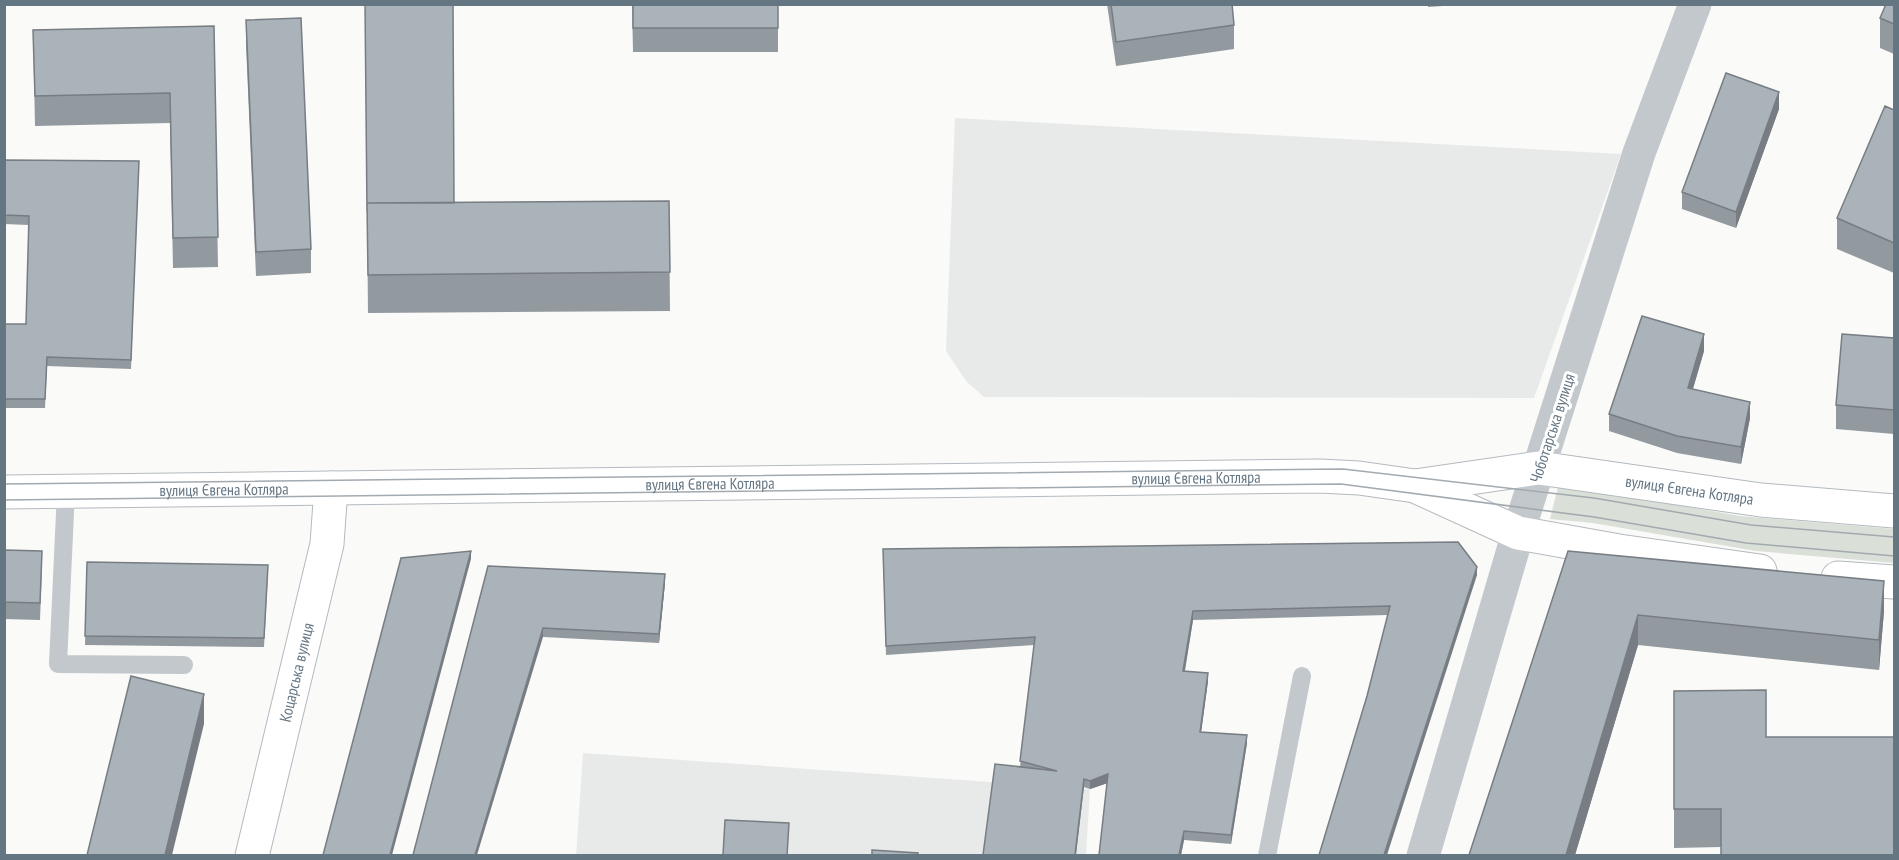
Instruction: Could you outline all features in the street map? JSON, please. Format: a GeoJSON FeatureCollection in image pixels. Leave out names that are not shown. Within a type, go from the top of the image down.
{"type":"FeatureCollection","features":[{"type":"Feature","properties":{"kind":"main road","name":"вулиця Євгена Котляра"},"geometry":{"type":"LineString","coordinates":[[4,492],[1320,476],[1359,478],[1415,486],[1539,468],[1761,500],[1894,511]]}},
{"type":"Feature","properties":{"kind":"main road","name":"вулиця Євгена Котляра"},"geometry":{"type":"LineString","coordinates":[[1415,486],[1518,533],[1619,551],[1795,574],[1894,582]]}},
{"type":"Feature","properties":{"kind":"main road","name":"Коцарська вулиця"},"geometry":{"type":"LineString","coordinates":[[252,855],[327,544],[331,488]]}},
{"type":"Feature","properties":{"kind":"street","name":"Чоботарська вулиця"},"geometry":{"type":"LineString","coordinates":[[1423,855],[1518,533],[1639,153],[1695,4]]}},
{"type":"Feature","properties":{"kind":"lane"},"geometry":{"type":"LineString","coordinates":[[66,491],[57,664],[184,665]]}},
{"type":"Feature","properties":{"kind":"lane"},"geometry":{"type":"LineString","coordinates":[[1267,855],[1302,676]]}},
{"type":"Feature","properties":{"kind":"shaded area"},"geometry":{"type":"Polygon","coordinates":[[[955,118],[1621,154],[1534,398],[984,397],[966,381],[946,351],[955,118]]]}},
{"type":"Feature","properties":{"kind":"shaded area"},"geometry":{"type":"Polygon","coordinates":[[[1558,487],[1604,492],[1740,516],[1894,529],[1894,563],[1756,551],[1593,523],[1550,519],[1558,487]]]}},
{"type":"Feature","properties":{"kind":"shaded area"},"geometry":{"type":"Polygon","coordinates":[[[583,753],[1090,789],[1086,855],[576,856],[583,753]]]}},
{"type":"Feature","properties":{"kind":"building"},"geometry":{"type":"Polygon","coordinates":[[[365,4],[453,4],[454,203],[367,203],[367,212],[365,4]]]}},
{"type":"Feature","properties":{"kind":"building"},"geometry":{"type":"Polygon","coordinates":[[[633,4],[778,4],[778,28],[633,28],[633,4]]]}},
{"type":"Feature","properties":{"kind":"building"},"geometry":{"type":"Polygon","coordinates":[[[1111,4],[1232,4],[1234,25],[1116,42],[1111,4]]]}},
{"type":"Feature","properties":{"kind":"building"},"geometry":{"type":"Polygon","coordinates":[[[1886,4],[1894,4],[1894,24],[1880,18],[1886,4]]]}},
{"type":"Feature","properties":{"kind":"building"},"geometry":{"type":"Polygon","coordinates":[[[301,18],[311,249],[256,252],[246,20],[301,18]]]}},
{"type":"Feature","properties":{"kind":"building"},"geometry":{"type":"Polygon","coordinates":[[[214,26],[218,237],[173,238],[170,93],[35,96],[33,30],[214,26]]]}},
{"type":"Feature","properties":{"kind":"building"},"geometry":{"type":"Polygon","coordinates":[[[1726,73],[1779,92],[1736,212],[1682,192],[1726,73]]]}},
{"type":"Feature","properties":{"kind":"building"},"geometry":{"type":"Polygon","coordinates":[[[1885,106],[1894,110],[1894,243],[1837,218],[1885,106]]]}},
{"type":"Feature","properties":{"kind":"building"},"geometry":{"type":"Polygon","coordinates":[[[4,160],[139,161],[131,360],[47,357],[45,399],[4,399],[5,324],[26,324],[29,216],[4,215],[4,160]]]}},
{"type":"Feature","properties":{"kind":"building"},"geometry":{"type":"Polygon","coordinates":[[[669,201],[670,272],[368,275],[367,203],[669,201]]]}},
{"type":"Feature","properties":{"kind":"building"},"geometry":{"type":"Polygon","coordinates":[[[1642,316],[1704,334],[1688,388],[1750,402],[1741,447],[1677,436],[1609,414],[1642,316]]]}},
{"type":"Feature","properties":{"kind":"building"},"geometry":{"type":"Polygon","coordinates":[[[1842,334],[1894,338],[1894,410],[1836,405],[1842,334]]]}},
{"type":"Feature","properties":{"kind":"building"},"geometry":{"type":"Polygon","coordinates":[[[1458,542],[1477,567],[1384,855],[1319,855],[1367,696],[1390,606],[1193,611],[1183,671],[1208,673],[1200,732],[1247,735],[1231,835],[1184,831],[1179,855],[1099,855],[1108,774],[1090,781],[1084,779],[1075,855],[983,855],[995,764],[1057,771],[1020,761],[1035,637],[886,646],[883,549],[1458,542]]]}},
{"type":"Feature","properties":{"kind":"building"},"geometry":{"type":"Polygon","coordinates":[[[4,550],[42,551],[40,603],[4,602],[4,550]]]}},
{"type":"Feature","properties":{"kind":"building"},"geometry":{"type":"Polygon","coordinates":[[[471,551],[390,855],[323,855],[401,558],[471,551]]]}},
{"type":"Feature","properties":{"kind":"building"},"geometry":{"type":"Polygon","coordinates":[[[1568,551],[1884,581],[1879,640],[1638,615],[1566,855],[1469,855],[1568,551]]]}},
{"type":"Feature","properties":{"kind":"building"},"geometry":{"type":"Polygon","coordinates":[[[87,562],[268,565],[264,638],[85,636],[87,562]]]}},
{"type":"Feature","properties":{"kind":"building"},"geometry":{"type":"Polygon","coordinates":[[[488,566],[665,574],[659,634],[543,628],[475,855],[413,855],[488,566]]]}},
{"type":"Feature","properties":{"kind":"building"},"geometry":{"type":"Polygon","coordinates":[[[131,676],[204,694],[165,855],[87,855],[131,676]]]}},
{"type":"Feature","properties":{"kind":"building"},"geometry":{"type":"Polygon","coordinates":[[[1766,690],[1766,737],[1894,737],[1894,855],[1721,855],[1721,809],[1674,809],[1674,691],[1766,690]]]}},
{"type":"Feature","properties":{"kind":"building"},"geometry":{"type":"Polygon","coordinates":[[[725,820],[789,823],[787,855],[723,855],[725,820]]]}},
{"type":"Feature","properties":{"kind":"building"},"geometry":{"type":"Polygon","coordinates":[[[872,850],[918,853],[917,855],[872,855],[872,850]]]}},
{"type":"Feature","properties":{"kind":"tram line"},"geometry":{"type":"LineString","coordinates":[[4,484],[1343,469],[1594,498],[1751,525],[1894,537]]}},
{"type":"Feature","properties":{"kind":"tram line"},"geometry":{"type":"LineString","coordinates":[[4,500],[1341,484],[1594,517],[1746,543],[1894,556]]}}]}
